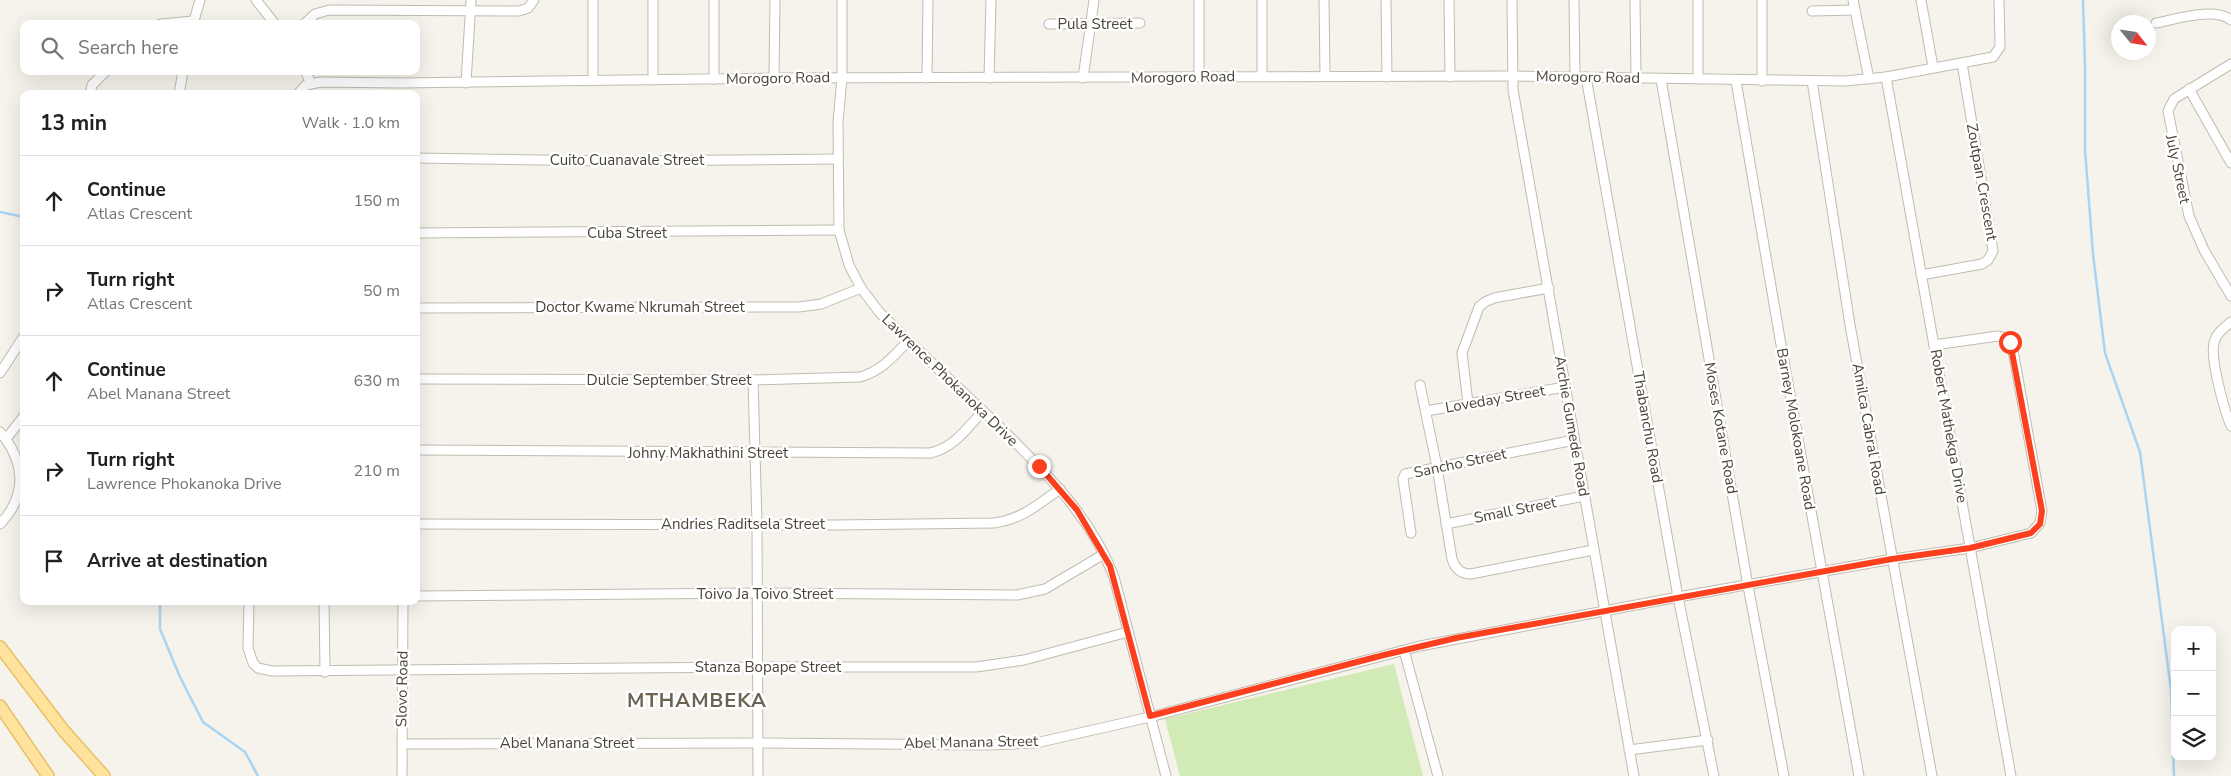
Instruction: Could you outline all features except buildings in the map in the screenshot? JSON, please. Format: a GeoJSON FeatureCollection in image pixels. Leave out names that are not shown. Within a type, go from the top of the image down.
{"type":"FeatureCollection","features":[{"type":"Feature","properties":{"kind":"main road"},"geometry":{"type":"LineString","coordinates":[[0,647],[64,732],[104,776]]}},
{"type":"Feature","properties":{"kind":"main road"},"geometry":{"type":"LineString","coordinates":[[0,706],[48,776]]}},
{"type":"Feature","properties":{"kind":"street"},"geometry":{"type":"LineString","coordinates":[[194,20],[200,0]]}},
{"type":"Feature","properties":{"kind":"street"},"geometry":{"type":"LineString","coordinates":[[256,0],[273,20]]}},
{"type":"Feature","properties":{"kind":"street"},"geometry":{"type":"LineString","coordinates":[[407,0],[408,11]]}},
{"type":"Feature","properties":{"kind":"street"},"geometry":{"type":"LineString","coordinates":[[466,83],[471,0]]}},
{"type":"Feature","properties":{"kind":"street"},"geometry":{"type":"LineString","coordinates":[[308,20],[315,14],[329,10],[519,11],[528,8],[534,0]]}},
{"type":"Feature","properties":{"kind":"street"},"geometry":{"type":"LineString","coordinates":[[593,0],[593,80]]}},
{"type":"Feature","properties":{"kind":"street"},"geometry":{"type":"LineString","coordinates":[[653,0],[653,80]]}},
{"type":"Feature","properties":{"kind":"street"},"geometry":{"type":"LineString","coordinates":[[714,0],[714,79]]}},
{"type":"Feature","properties":{"kind":"street"},"geometry":{"type":"LineString","coordinates":[[774,0],[774,78]]}},
{"type":"Feature","properties":{"kind":"street","name":"Lawrence Phokanoka Drive"},"geometry":{"type":"LineString","coordinates":[[842,0],[842,78],[838,158],[839,230],[849,265],[860,288],[880,313],[983,411],[1060,489],[1077,510],[1104,554],[1114,577],[1166,776]]}},
{"type":"Feature","properties":{"kind":"street"},"geometry":{"type":"LineString","coordinates":[[928,0],[928,78]]}},
{"type":"Feature","properties":{"kind":"street"},"geometry":{"type":"LineString","coordinates":[[989,78],[991,0]]}},
{"type":"Feature","properties":{"kind":"street"},"geometry":{"type":"LineString","coordinates":[[1083,78],[1094,0]]}},
{"type":"Feature","properties":{"kind":"street"},"geometry":{"type":"LineString","coordinates":[[1199,0],[1199,76]]}},
{"type":"Feature","properties":{"kind":"street"},"geometry":{"type":"LineString","coordinates":[[1262,0],[1262,76]]}},
{"type":"Feature","properties":{"kind":"street"},"geometry":{"type":"LineString","coordinates":[[1324,0],[1325,76]]}},
{"type":"Feature","properties":{"kind":"street"},"geometry":{"type":"LineString","coordinates":[[1386,0],[1388,77]]}},
{"type":"Feature","properties":{"kind":"street"},"geometry":{"type":"LineString","coordinates":[[1449,0],[1450,77]]}},
{"type":"Feature","properties":{"kind":"street","name":"Archie Gumede Road"},"geometry":{"type":"LineString","coordinates":[[1512,0],[1512,76],[1593,550],[1634,776]]}},
{"type":"Feature","properties":{"kind":"street"},"geometry":{"type":"LineString","coordinates":[[1574,0],[1574,77]]}},
{"type":"Feature","properties":{"kind":"street"},"geometry":{"type":"LineString","coordinates":[[1635,0],[1636,77]]}},
{"type":"Feature","properties":{"kind":"street"},"geometry":{"type":"LineString","coordinates":[[1698,0],[1698,79]]}},
{"type":"Feature","properties":{"kind":"street"},"geometry":{"type":"LineString","coordinates":[[1762,0],[1762,81]]}},
{"type":"Feature","properties":{"kind":"street"},"geometry":{"type":"LineString","coordinates":[[1853,0],[1869,79]]}},
{"type":"Feature","properties":{"kind":"street"},"geometry":{"type":"LineString","coordinates":[[1921,0],[1933,67]]}},
{"type":"Feature","properties":{"kind":"street","name":"Morogoro Road"},"geometry":{"type":"LineString","coordinates":[[311,83],[400,84],[774,78],[1199,76],[1636,77],[1736,81],[1869,79],[1989,58],[1998,52],[2000,42],[1999,0]]}},
{"type":"Feature","properties":{"kind":"street"},"geometry":{"type":"LineString","coordinates":[[1812,11],[1855,10]]}},
{"type":"Feature","properties":{"kind":"street"},"geometry":{"type":"LineString","coordinates":[[2156,23],[2212,14],[2224,15],[2231,20]]}},
{"type":"Feature","properties":{"kind":"street","name":"Pula Street"},"geometry":{"type":"LineString","coordinates":[[1049,24],[1140,23]]}},
{"type":"Feature","properties":{"kind":"street","name":"Zoutpan Crescent"},"geometry":{"type":"LineString","coordinates":[[1921,274],[1982,264],[1988,260],[1993,251],[1962,63]]}},
{"type":"Feature","properties":{"kind":"street","name":"July Street"},"geometry":{"type":"LineString","coordinates":[[2231,64],[2174,99],[2168,111],[2182,190],[2192,226],[2231,296]]}},
{"type":"Feature","properties":{"kind":"street"},"geometry":{"type":"LineString","coordinates":[[91,90],[92,85],[102,75]]}},
{"type":"Feature","properties":{"kind":"street"},"geometry":{"type":"LineString","coordinates":[[180,90],[182,75]]}},
{"type":"Feature","properties":{"kind":"street"},"geometry":{"type":"LineString","coordinates":[[301,90],[311,83],[307,75]]}},
{"type":"Feature","properties":{"kind":"street","name":"Robert Mathekga Drive"},"geometry":{"type":"LineString","coordinates":[[1886,76],[2011,776]]}},
{"type":"Feature","properties":{"kind":"street","name":"Thabanchu Road"},"geometry":{"type":"LineString","coordinates":[[1586,77],[1678,597],[1714,776]]}},
{"type":"Feature","properties":{"kind":"street","name":"Moses Kotane Road"},"geometry":{"type":"LineString","coordinates":[[1661,79],[1748,586],[1784,776]]}},
{"type":"Feature","properties":{"kind":"street","name":"Barney Molokoane Road"},"geometry":{"type":"LineString","coordinates":[[1736,81],[1859,776]]}},
{"type":"Feature","properties":{"kind":"street","name":"Amilca Cabral Road"},"geometry":{"type":"LineString","coordinates":[[1812,81],[1850,326],[1932,776]]}},
{"type":"Feature","properties":{"kind":"street"},"geometry":{"type":"LineString","coordinates":[[400,84],[400,90]]}},
{"type":"Feature","properties":{"kind":"street"},"geometry":{"type":"LineString","coordinates":[[2189,89],[2231,163]]}},
{"type":"Feature","properties":{"kind":"street","name":"Cuito Cuanavale Street"},"geometry":{"type":"LineString","coordinates":[[420,158],[606,161],[838,158]]}},
{"type":"Feature","properties":{"kind":"street","name":"Cuba Street"},"geometry":{"type":"LineString","coordinates":[[420,233],[839,230]]}},
{"type":"Feature","properties":{"kind":"street","name":"Doctor Kwame Nkrumah Street"},"geometry":{"type":"LineString","coordinates":[[420,308],[811,307],[834,300],[860,288]]}},
{"type":"Feature","properties":{"kind":"street"},"geometry":{"type":"LineString","coordinates":[[1468,403],[1462,353],[1480,307],[1485,302],[1494,298],[1549,288]]}},
{"type":"Feature","properties":{"kind":"street"},"geometry":{"type":"LineString","coordinates":[[2231,322],[2217,336],[2213,348],[2224,407],[2231,426]]}},
{"type":"Feature","properties":{"kind":"street","name":"Abel Manana Street"},"geometry":{"type":"LineString","coordinates":[[402,744],[1019,744],[1056,739],[1404,650],[1512,627],[1605,612],[1892,559],[1970,548],[2031,533],[2037,528],[2042,519],[2013,348],[2008,340],[1998,336],[1934,345]]}},
{"type":"Feature","properties":{"kind":"street","name":"Dulcie September Street"},"geometry":{"type":"LineString","coordinates":[[420,379],[753,380],[860,377],[872,374],[883,367],[908,341]]}},
{"type":"Feature","properties":{"kind":"street"},"geometry":{"type":"LineString","coordinates":[[0,373],[20,342]]}},
{"type":"Feature","properties":{"kind":"street"},"geometry":{"type":"LineString","coordinates":[[753,380],[757,524],[758,776]]}},
{"type":"Feature","properties":{"kind":"street"},"geometry":{"type":"LineString","coordinates":[[1420,385],[1437,467],[1452,559],[1456,569],[1463,573],[1471,574],[1593,550]]}},
{"type":"Feature","properties":{"kind":"street","name":"Loveday Street"},"geometry":{"type":"LineString","coordinates":[[1426,411],[1565,387]]}},
{"type":"Feature","properties":{"kind":"street","name":"Johny Makhathini Street"},"geometry":{"type":"LineString","coordinates":[[420,450],[920,453],[939,451],[952,444],[983,411]]}},
{"type":"Feature","properties":{"kind":"street"},"geometry":{"type":"LineString","coordinates":[[20,420],[3,435],[15,456],[20,479]]}},
{"type":"Feature","properties":{"kind":"street","name":"Sancho Street"},"geometry":{"type":"LineString","coordinates":[[1411,533],[1404,476],[1407,473],[1574,440]]}},
{"type":"Feature","properties":{"kind":"street"},"geometry":{"type":"LineString","coordinates":[[0,524],[15,504],[20,487]]}},
{"type":"Feature","properties":{"kind":"street","name":"Andries Raditsela Street"},"geometry":{"type":"LineString","coordinates":[[420,524],[1004,522],[1030,510],[1060,489]]}},
{"type":"Feature","properties":{"kind":"street","name":"Small Street"},"geometry":{"type":"LineString","coordinates":[[1446,524],[1584,496]]}},
{"type":"Feature","properties":{"kind":"street","name":"Toivo Ja Toivo Street"},"geometry":{"type":"LineString","coordinates":[[420,596],[756,593],[1017,595],[1046,589],[1104,554]]}},
{"type":"Feature","properties":{"kind":"street","name":"Stanza Bopape Street"},"geometry":{"type":"LineString","coordinates":[[249,605],[248,648],[253,663],[258,668],[272,672],[757,667],[957,668],[993,666],[1024,660],[1128,632]]}},
{"type":"Feature","properties":{"kind":"street"},"geometry":{"type":"LineString","coordinates":[[324,605],[325,672]]}},
{"type":"Feature","properties":{"kind":"street","name":"Slovo Road"},"geometry":{"type":"LineString","coordinates":[[402,776],[403,605]]}},
{"type":"Feature","properties":{"kind":"street"},"geometry":{"type":"LineString","coordinates":[[1404,650],[1438,776]]}},
{"type":"Feature","properties":{"kind":"street"},"geometry":{"type":"LineString","coordinates":[[1629,750],[1708,740]]}},
{"type":"Feature","properties":{"kind":"green space"},"geometry":{"type":"Polygon","coordinates":[[[1394,664],[1423,776],[1180,776],[1165,719],[1394,664]]]}},
{"type":"Feature","properties":{"kind":"waterway"},"geometry":{"type":"LineString","coordinates":[[2083,0],[2085,150],[2093,254],[2105,353],[2140,452],[2171,690],[2174,776]]}},
{"type":"Feature","properties":{"kind":"waterway"},"geometry":{"type":"LineString","coordinates":[[0,212],[20,216]]}},
{"type":"Feature","properties":{"kind":"waterway"},"geometry":{"type":"LineString","coordinates":[[160,605],[160,629],[180,677],[203,722],[245,752],[258,776]]}},
{"type":"Feature","properties":{"kind":"district","name":"MTHAMBEKA"},"geometry":{"type":"Point","coordinates":[697,700]}},
{"type":"Feature","properties":{"kind":"route"},"geometry":{"type":"LineString","coordinates":[[1039,466],[1077,510],[1110,566],[1118,590],[1150,716],[1420,646],[1678,597],[1822,573],[1892,559],[1970,548],[2031,533],[2040,524],[2042,511],[2013,348],[2010,342]]}}]}
